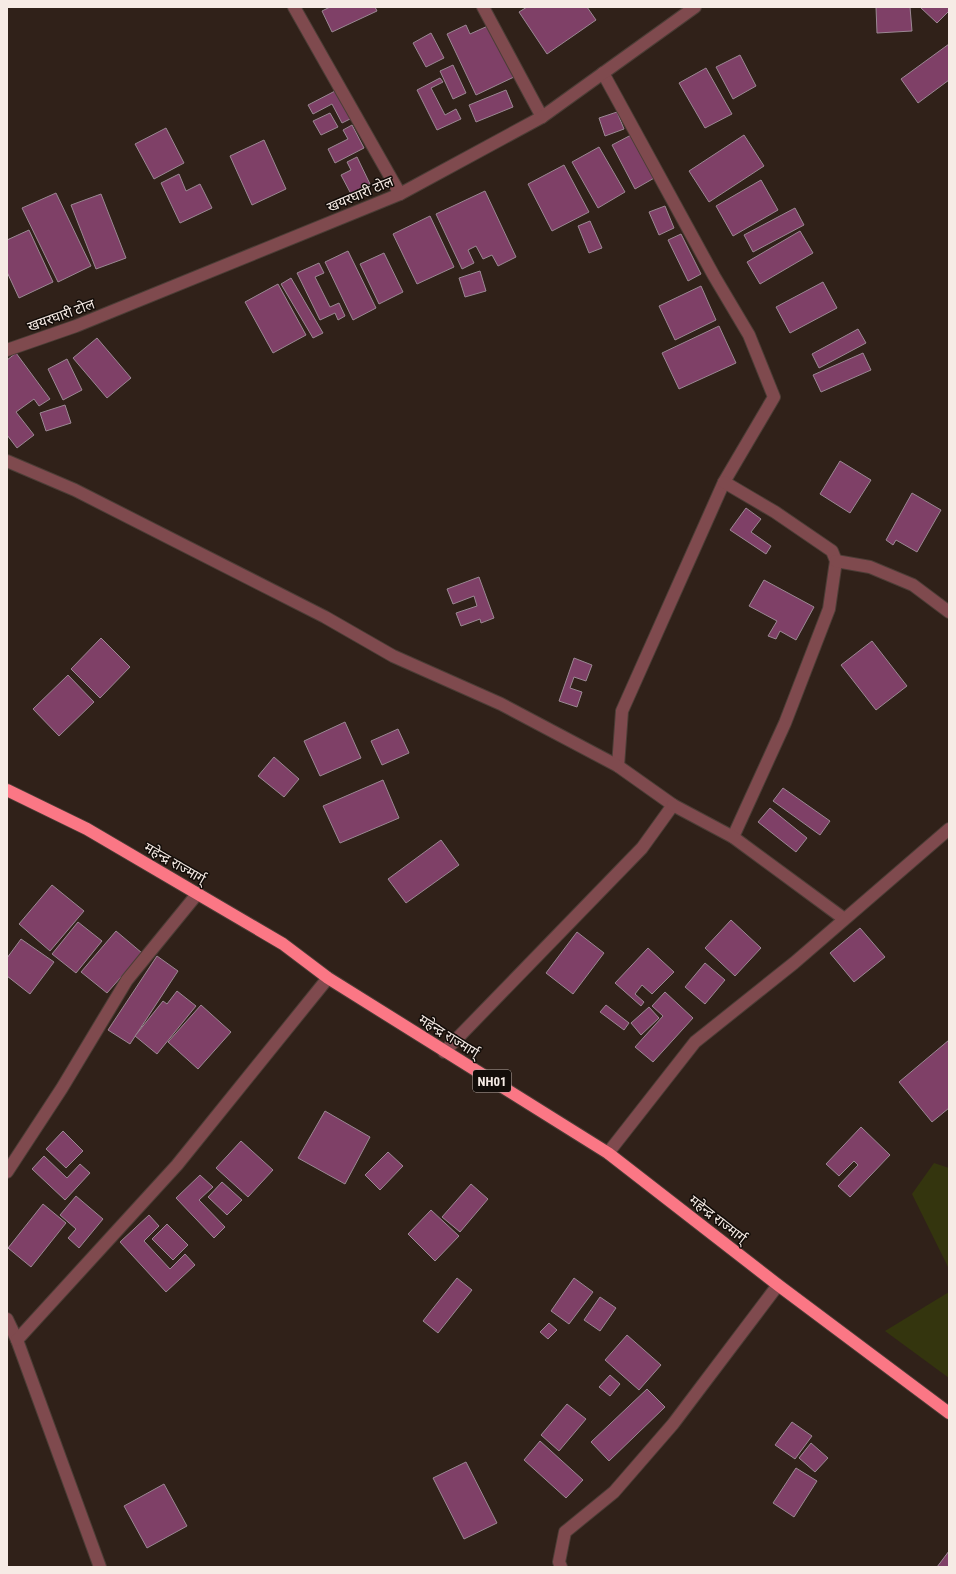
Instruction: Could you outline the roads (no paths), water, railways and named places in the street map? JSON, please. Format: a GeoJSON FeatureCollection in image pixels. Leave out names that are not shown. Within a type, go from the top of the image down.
{"type":"FeatureCollection","features":[{"type":"Feature","properties":{"kind":"highway","name":"महेन्द्र राज्मार्ग्"},"geometry":{"type":"LineString","coordinates":[[7,790],[87,829],[283,944],[328,978],[444,1052],[608,1153],[778,1285],[949,1413]]}},
{"type":"Feature","properties":{"kind":"street"},"geometry":{"type":"LineString","coordinates":[[294,7],[400,194]]}},
{"type":"Feature","properties":{"kind":"street"},"geometry":{"type":"LineString","coordinates":[[483,7],[542,117]]}},
{"type":"Feature","properties":{"kind":"street","name":"खयरघारी टोल"},"geometry":{"type":"LineString","coordinates":[[7,350],[76,326],[400,194],[542,117],[695,7]]}},
{"type":"Feature","properties":{"kind":"street"},"geometry":{"type":"LineString","coordinates":[[603,73],[714,276],[749,335],[774,397],[724,482],[622,711],[618,766]]}},
{"type":"Feature","properties":{"kind":"street"},"geometry":{"type":"LineString","coordinates":[[7,461],[75,490],[325,617],[393,656],[501,704],[618,766],[673,805],[734,837],[843,918]]}},
{"type":"Feature","properties":{"kind":"street"},"geometry":{"type":"LineString","coordinates":[[724,482],[775,512],[832,551],[836,561],[829,609],[785,723],[734,837]]}},
{"type":"Feature","properties":{"kind":"street"},"geometry":{"type":"LineString","coordinates":[[836,561],[870,567],[913,585],[949,612]]}},
{"type":"Feature","properties":{"kind":"street"},"geometry":{"type":"LineString","coordinates":[[444,1052],[642,848],[673,805]]}},
{"type":"Feature","properties":{"kind":"street"},"geometry":{"type":"LineString","coordinates":[[608,1153],[695,1042],[794,963],[843,918],[949,829]]}},
{"type":"Feature","properties":{"kind":"street"},"geometry":{"type":"LineString","coordinates":[[7,1172],[62,1088],[127,980],[198,893]]}},
{"type":"Feature","properties":{"kind":"street"},"geometry":{"type":"LineString","coordinates":[[17,1340],[177,1165],[328,978]]}},
{"type":"Feature","properties":{"kind":"street"},"geometry":{"type":"LineString","coordinates":[[560,1567],[559,1562],[565,1532],[614,1492],[673,1424],[778,1285]]}},
{"type":"Feature","properties":{"kind":"street"},"geometry":{"type":"LineString","coordinates":[[7,1319],[17,1340],[100,1567]]}}]}
